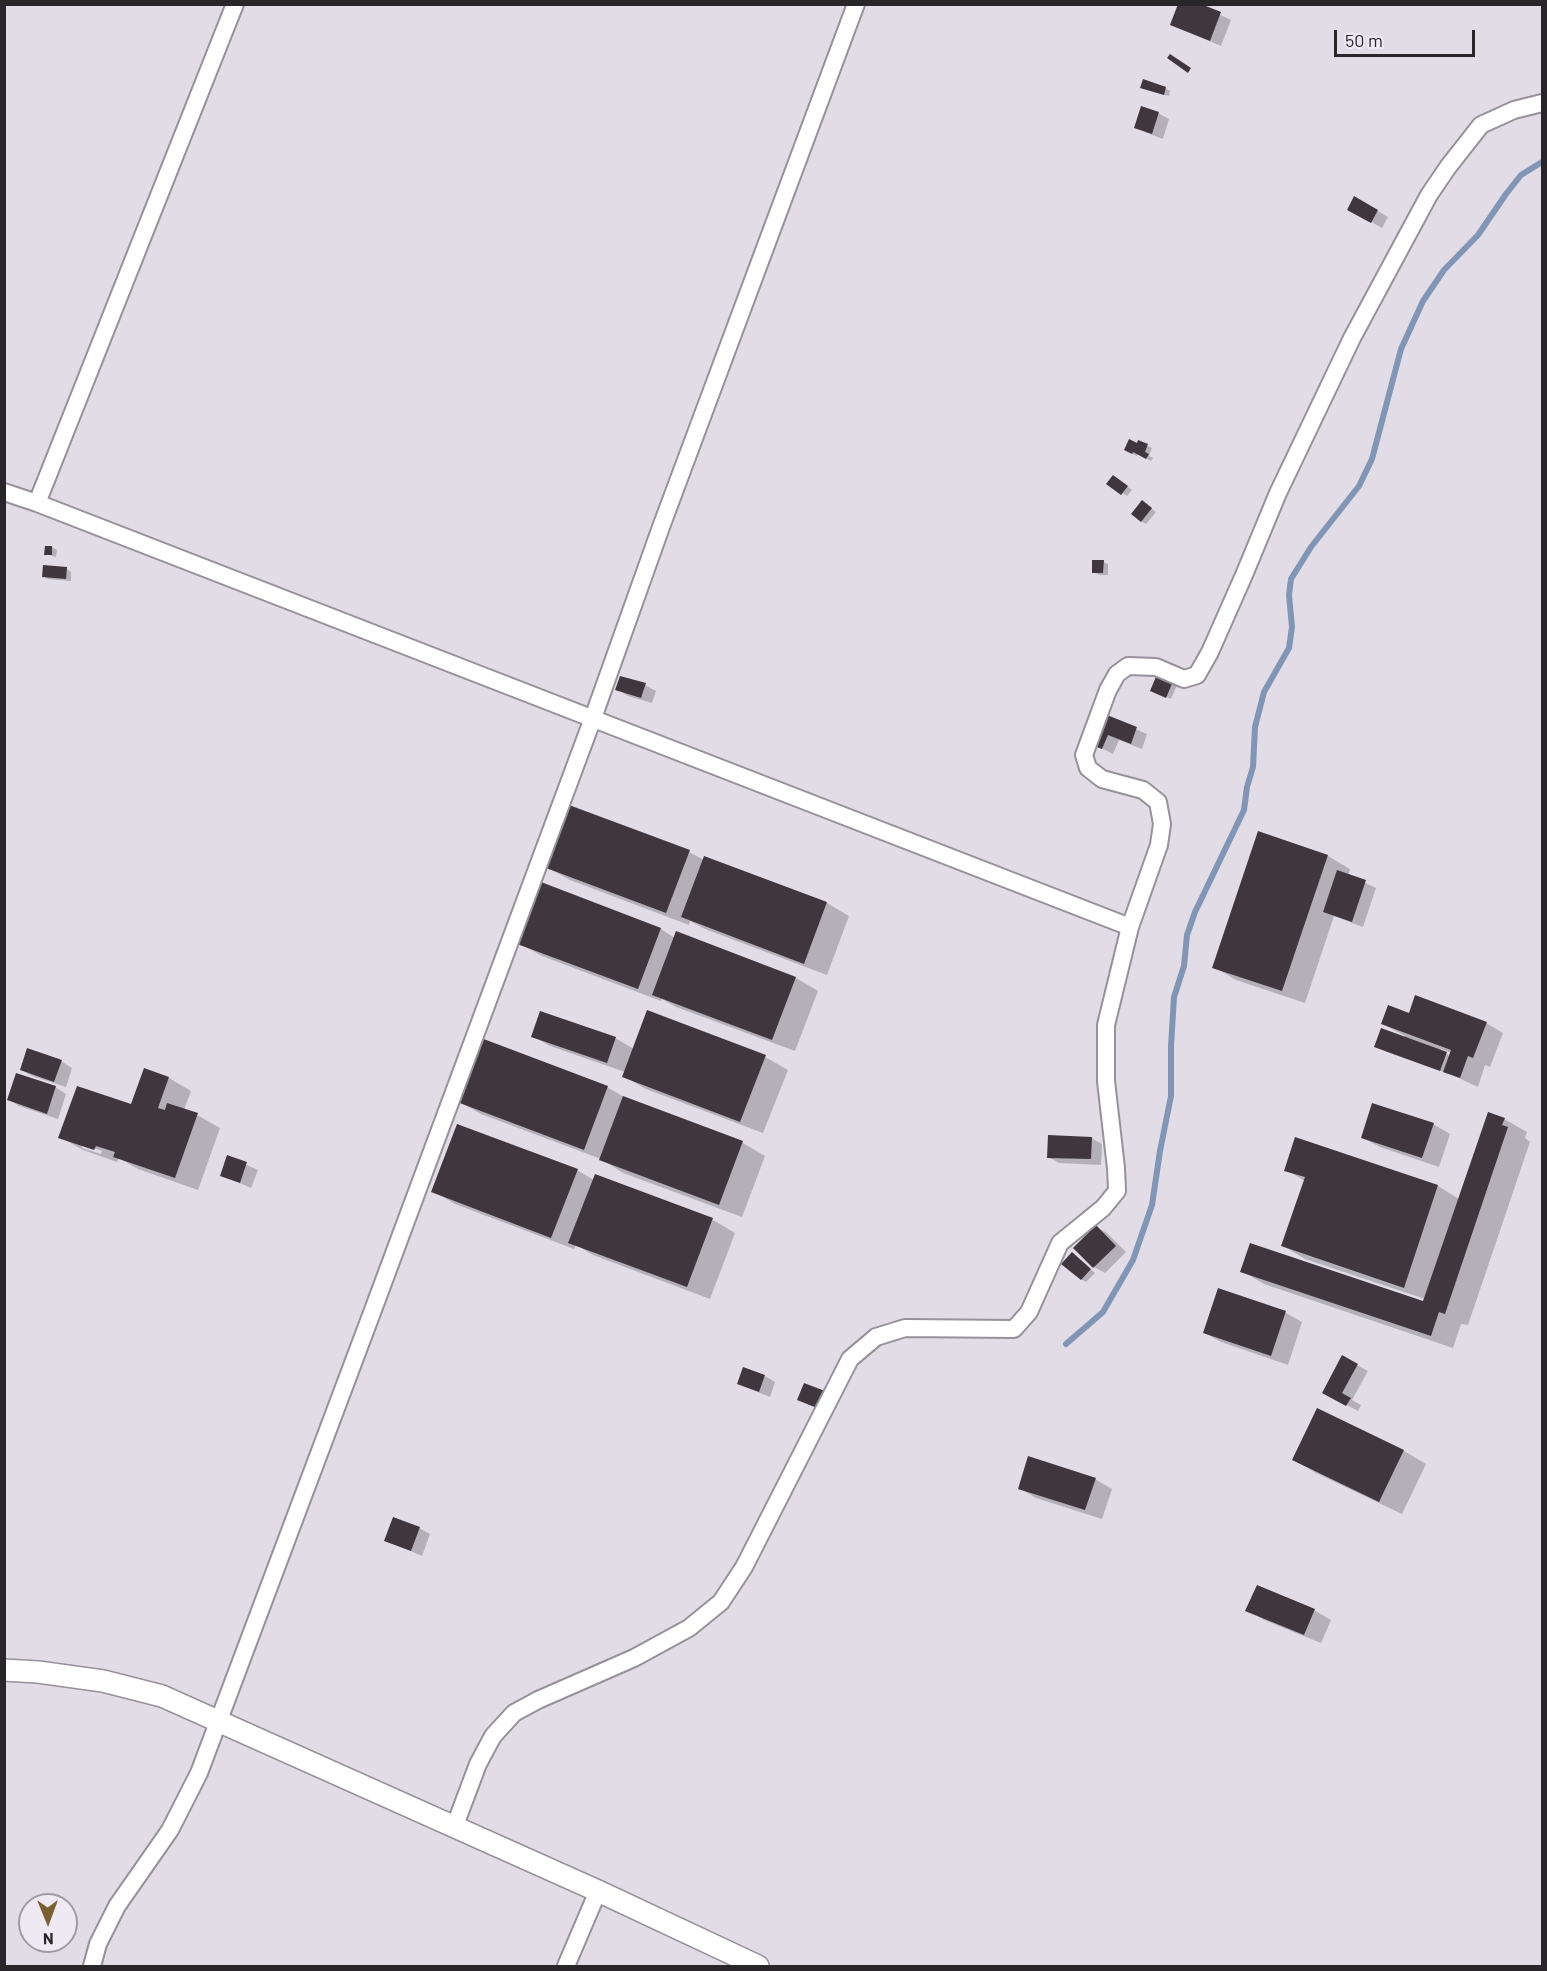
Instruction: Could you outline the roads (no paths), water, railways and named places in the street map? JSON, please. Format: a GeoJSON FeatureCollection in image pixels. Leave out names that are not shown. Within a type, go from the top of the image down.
{"type":"FeatureCollection","features":[{"type":"Feature","properties":{"kind":"street"},"geometry":{"type":"LineString","coordinates":[[37,503],[235,4]]}},
{"type":"Feature","properties":{"kind":"street"},"geometry":{"type":"LineString","coordinates":[[92,1966],[98,1944],[117,1906],[170,1830],[199,1773],[374,1310],[593,718],[661,526],[856,4]]}},
{"type":"Feature","properties":{"kind":"street"},"geometry":{"type":"LineString","coordinates":[[454,1828],[478,1764],[494,1736],[514,1713],[538,1700],[634,1658],[689,1628],[721,1602],[744,1566],[850,1359],[876,1337],[905,1328],[1014,1329],[1029,1312],[1060,1244],[1086,1221],[1104,1209],[1117,1191],[1106,1082],[1106,1025],[1130,927],[1159,845],[1162,824],[1158,802],[1143,790],[1102,779],[1088,768],[1083,755],[1108,690],[1117,674],[1128,666],[1155,667],[1184,678],[1197,675],[1210,652],[1278,493],[1352,338],[1429,195],[1481,125],[1514,110],[1542,103]]}},
{"type":"Feature","properties":{"kind":"street"},"geometry":{"type":"LineString","coordinates":[[4,492],[1130,927]]}},
{"type":"Feature","properties":{"kind":"street"},"geometry":{"type":"LineString","coordinates":[[4,1670],[103,1681],[162,1696],[598,1891],[758,1966]]}},
{"type":"Feature","properties":{"kind":"street"},"geometry":{"type":"LineString","coordinates":[[566,1966],[598,1891]]}},
{"type":"Feature","properties":{"kind":"waterway"},"geometry":{"type":"LineString","coordinates":[[1066,1344],[1103,1312],[1133,1260],[1152,1205],[1171,1096],[1174,997],[1184,966],[1187,935],[1195,912],[1244,810],[1253,767],[1255,727],[1264,692],[1289,648],[1292,627],[1289,595],[1291,579],[1311,547],[1359,486],[1372,459],[1401,349],[1423,301],[1444,270],[1478,235],[1521,175],[1542,162]]}}]}
